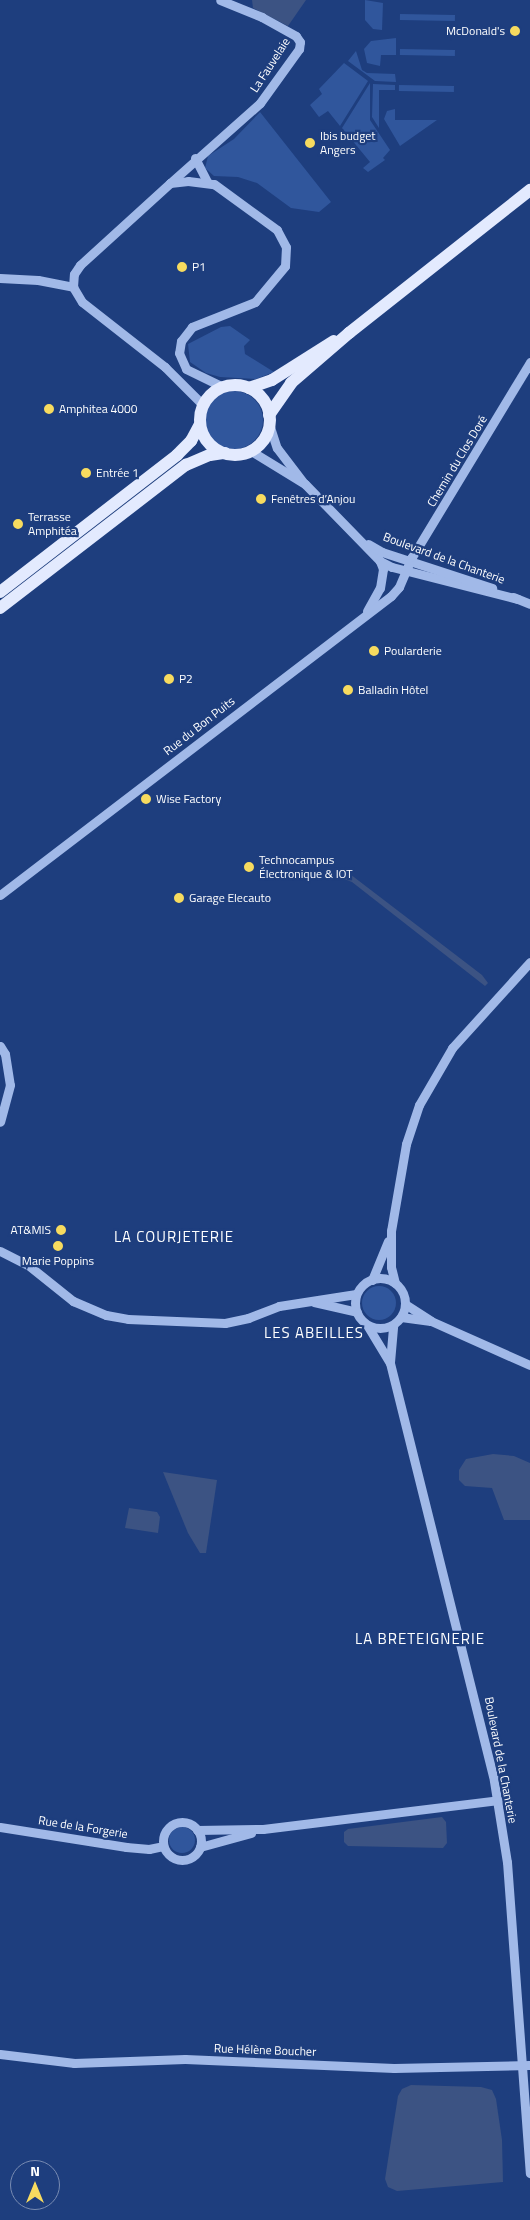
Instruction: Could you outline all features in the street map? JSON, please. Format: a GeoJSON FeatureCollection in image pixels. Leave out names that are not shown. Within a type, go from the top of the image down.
{"type":"FeatureCollection","features":[{"type":"Feature","properties":{"kind":"main road"},"geometry":{"type":"LineString","coordinates":[[0,608],[186,466],[210,455],[251,450],[264,439],[269,419],[291,383],[349,333],[530,190]]}},
{"type":"Feature","properties":{"kind":"main road"},"geometry":{"type":"LineString","coordinates":[[6,587],[177,455],[191,441],[200,424],[203,405],[211,394],[223,387],[249,388],[272,380],[349,333]]}},
{"type":"Feature","properties":{"kind":"main road"},"geometry":{"type":"LineString","coordinates":[[249,388],[262,399],[269,419]]}},
{"type":"Feature","properties":{"kind":"main road"},"geometry":{"type":"LineString","coordinates":[[200,424],[207,441],[225,454]]}},
{"type":"Feature","properties":{"kind":"street","name":"La Fauvelaie"},"geometry":{"type":"LineString","coordinates":[[73,287],[74,274],[80,265],[195,158],[260,103],[300,42],[262,17],[220,0]]}},
{"type":"Feature","properties":{"kind":"street"},"geometry":{"type":"LineString","coordinates":[[195,158],[207,182],[277,230],[286,247],[284,266],[255,302],[192,327],[181,341],[179,353],[186,369],[223,387]]}},
{"type":"Feature","properties":{"kind":"street"},"geometry":{"type":"LineString","coordinates":[[170,183],[207,182]]}},
{"type":"Feature","properties":{"kind":"street"},"geometry":{"type":"LineString","coordinates":[[0,278],[38,280],[73,287],[82,302],[165,368],[203,405]]}},
{"type":"Feature","properties":{"kind":"street","name":"Chemin du Clos Doré"},"geometry":{"type":"LineString","coordinates":[[408,573],[411,560],[530,362]]}},
{"type":"Feature","properties":{"kind":"street"},"geometry":{"type":"LineString","coordinates":[[269,419],[277,448],[305,484]]}},
{"type":"Feature","properties":{"kind":"street"},"geometry":{"type":"LineString","coordinates":[[251,450],[305,484]]}},
{"type":"Feature","properties":{"kind":"street","name":"Boulevard de la Chanterie"},"geometry":{"type":"LineString","coordinates":[[305,484],[380,560],[408,573],[518,599]]}},
{"type":"Feature","properties":{"kind":"street","name":"Boulevard de la Chanterie"},"geometry":{"type":"LineString","coordinates":[[362,540],[382,552],[411,560],[530,604]]}},
{"type":"Feature","properties":{"kind":"street"},"geometry":{"type":"LineString","coordinates":[[366,612],[380,588],[383,569],[380,560]]}},
{"type":"Feature","properties":{"kind":"street","name":"Rue du Bon Puits"},"geometry":{"type":"LineString","coordinates":[[0,895],[366,612],[391,596],[408,573]]}},
{"type":"Feature","properties":{"kind":"street"},"geometry":{"type":"LineString","coordinates":[[530,962],[462,1035],[429,1085],[406,1144],[391,1232],[391,1267],[395,1283],[405,1304],[431,1321],[530,1365]]}},
{"type":"Feature","properties":{"kind":"street"},"geometry":{"type":"LineString","coordinates":[[0,1046],[5,1054],[10,1085],[0,1122]]}},
{"type":"Feature","properties":{"kind":"street"},"geometry":{"type":"LineString","coordinates":[[0,1251],[28,1265],[68,1298],[106,1314],[128,1319],[225,1322],[248,1318],[279,1306],[356,1294],[372,1280],[391,1232]]}},
{"type":"Feature","properties":{"kind":"street"},"geometry":{"type":"LineString","coordinates":[[372,1280],[388,1280],[395,1283]]}},
{"type":"Feature","properties":{"kind":"street"},"geometry":{"type":"LineString","coordinates":[[356,1294],[357,1312],[367,1325],[384,1328],[393,1325],[401,1317],[405,1304]]}},
{"type":"Feature","properties":{"kind":"street"},"geometry":{"type":"LineString","coordinates":[[312,1301],[357,1312]]}},
{"type":"Feature","properties":{"kind":"street"},"geometry":{"type":"LineString","coordinates":[[401,1317],[431,1321]]}},
{"type":"Feature","properties":{"kind":"street","name":"Boulevard de la Chanterie"},"geometry":{"type":"LineString","coordinates":[[367,1325],[390,1363],[477,1699],[498,1800],[507,1862],[527,2065],[530,2172]]}},
{"type":"Feature","properties":{"kind":"street","name":"Boulevard de la Chanterie"},"geometry":{"type":"LineString","coordinates":[[390,1363],[393,1325]]}},
{"type":"Feature","properties":{"kind":"street"},"geometry":{"type":"LineString","coordinates":[[197,1830],[200,1847],[196,1854],[180,1861],[171,1858],[163,1846],[163,1835],[170,1826],[185,1822],[197,1830],[263,1829],[498,1800]]}},
{"type":"Feature","properties":{"kind":"street","name":"Rue de la Forgerie"},"geometry":{"type":"LineString","coordinates":[[0,1827],[126,1847],[149,1849],[163,1846]]}},
{"type":"Feature","properties":{"kind":"street"},"geometry":{"type":"LineString","coordinates":[[200,1847],[263,1829]]}},
{"type":"Feature","properties":{"kind":"street","name":"Rue Hélène Boucher"},"geometry":{"type":"LineString","coordinates":[[0,2054],[74,2063],[185,2059],[394,2068],[527,2065]]}},
{"type":"Feature","properties":{"kind":"shaded area"},"geometry":{"type":"Polygon","coordinates":[[[252,0],[306,0],[288,26],[253,8],[252,0]]]}},
{"type":"Feature","properties":{"kind":"shaded area"},"geometry":{"type":"Polygon","coordinates":[[[365,0],[383,3],[382,30],[373,29],[365,20],[365,0]]]}},
{"type":"Feature","properties":{"kind":"shaded area"},"geometry":{"type":"Polygon","coordinates":[[[400,14],[455,15],[455,21],[400,20],[400,14]]]}},
{"type":"Feature","properties":{"kind":"shaded area"},"geometry":{"type":"Polygon","coordinates":[[[396,38],[396,55],[381,55],[380,66],[367,63],[364,49],[371,41],[396,38]]]}},
{"type":"Feature","properties":{"kind":"shaded area"},"geometry":{"type":"Polygon","coordinates":[[[400,49],[455,50],[455,56],[400,55],[400,49]]]}},
{"type":"Feature","properties":{"kind":"shaded area"},"geometry":{"type":"Polygon","coordinates":[[[356,51],[362,70],[367,73],[395,74],[396,82],[375,81],[348,61],[356,51]]]}},
{"type":"Feature","properties":{"kind":"shaded area"},"geometry":{"type":"Polygon","coordinates":[[[344,63],[368,81],[340,126],[328,111],[319,117],[310,105],[322,94],[319,89],[344,63]]]}},
{"type":"Feature","properties":{"kind":"shaded area"},"geometry":{"type":"Polygon","coordinates":[[[370,83],[370,120],[390,150],[383,158],[385,160],[368,172],[363,168],[370,162],[342,128],[370,83]]]}},
{"type":"Feature","properties":{"kind":"shaded area"},"geometry":{"type":"Polygon","coordinates":[[[373,84],[395,85],[395,90],[379,90],[379,128],[372,117],[373,84]]]}},
{"type":"Feature","properties":{"kind":"shaded area"},"geometry":{"type":"Polygon","coordinates":[[[399,85],[454,86],[454,92],[399,91],[399,85]]]}},
{"type":"Feature","properties":{"kind":"shaded area"},"geometry":{"type":"Polygon","coordinates":[[[395,109],[395,120],[437,120],[400,146],[384,119],[387,111],[395,109]]]}},
{"type":"Feature","properties":{"kind":"shaded area"},"geometry":{"type":"Polygon","coordinates":[[[260,112],[331,202],[319,212],[291,208],[257,183],[238,177],[214,176],[205,168],[208,156],[234,139],[260,112]]]}},
{"type":"Feature","properties":{"kind":"shaded area"},"geometry":{"type":"Polygon","coordinates":[[[230,326],[250,340],[244,346],[245,354],[274,372],[256,379],[220,377],[206,373],[190,362],[188,344],[221,327],[230,326]]]}},
{"type":"Feature","properties":{"kind":"shaded area"},"geometry":{"type":"Polygon","coordinates":[[[234,391],[245,393],[258,404],[263,420],[261,431],[250,444],[234,449],[223,447],[210,436],[205,420],[207,409],[218,396],[234,391]]]}},
{"type":"Feature","properties":{"kind":"shaded area"},"geometry":{"type":"Polygon","coordinates":[[[346,871],[482,975],[488,983],[485,986],[352,882],[338,877],[346,871]]]}},
{"type":"Feature","properties":{"kind":"shaded area"},"geometry":{"type":"Polygon","coordinates":[[[379,1286],[391,1291],[396,1303],[391,1315],[379,1320],[367,1315],[362,1303],[367,1291],[379,1286]]]}},
{"type":"Feature","properties":{"kind":"shaded area"},"geometry":{"type":"Polygon","coordinates":[[[493,1454],[514,1456],[530,1463],[530,1520],[504,1520],[492,1488],[465,1486],[459,1480],[459,1470],[466,1459],[493,1454]]]}},
{"type":"Feature","properties":{"kind":"shaded area"},"geometry":{"type":"Polygon","coordinates":[[[163,1472],[217,1480],[206,1553],[200,1553],[188,1533],[163,1472]]]}},
{"type":"Feature","properties":{"kind":"shaded area"},"geometry":{"type":"Polygon","coordinates":[[[129,1508],[157,1512],[160,1517],[158,1533],[125,1528],[129,1508]]]}},
{"type":"Feature","properties":{"kind":"shaded area"},"geometry":{"type":"Polygon","coordinates":[[[442,1817],[446,1822],[447,1843],[443,1848],[348,1846],[344,1842],[344,1832],[348,1829],[442,1817]]]}},
{"type":"Feature","properties":{"kind":"shaded area"},"geometry":{"type":"Polygon","coordinates":[[[182,1827],[191,1831],[195,1840],[191,1849],[182,1853],[173,1849],[169,1840],[173,1831],[182,1827]]]}},
{"type":"Feature","properties":{"kind":"shaded area"},"geometry":{"type":"Polygon","coordinates":[[[411,2085],[481,2087],[492,2090],[496,2099],[502,2140],[503,2182],[397,2191],[388,2187],[385,2179],[398,2096],[402,2089],[411,2085]]]}},
{"type":"Feature","properties":{"kind":"place","name":"McDonald's"},"geometry":{"type":"Point","coordinates":[515,31]}},
{"type":"Feature","properties":{"kind":"place","name":"Ibis budget Angers"},"geometry":{"type":"Point","coordinates":[310,143]}},
{"type":"Feature","properties":{"kind":"place","name":"P1"},"geometry":{"type":"Point","coordinates":[182,267]}},
{"type":"Feature","properties":{"kind":"place","name":"Amphitea 4000"},"geometry":{"type":"Point","coordinates":[49,409]}},
{"type":"Feature","properties":{"kind":"place","name":"Entrée 1"},"geometry":{"type":"Point","coordinates":[86,473]}},
{"type":"Feature","properties":{"kind":"place","name":"Fenêtres d’Anjou"},"geometry":{"type":"Point","coordinates":[261,499]}},
{"type":"Feature","properties":{"kind":"place","name":"Terrasse Amphitéa"},"geometry":{"type":"Point","coordinates":[18,524]}},
{"type":"Feature","properties":{"kind":"place","name":"Poularderie"},"geometry":{"type":"Point","coordinates":[374,651]}},
{"type":"Feature","properties":{"kind":"place","name":"P2"},"geometry":{"type":"Point","coordinates":[169,679]}},
{"type":"Feature","properties":{"kind":"place","name":"Balladin Hôtel"},"geometry":{"type":"Point","coordinates":[348,690]}},
{"type":"Feature","properties":{"kind":"place","name":"Wise Factory"},"geometry":{"type":"Point","coordinates":[146,799]}},
{"type":"Feature","properties":{"kind":"place","name":"Technocampus Électronique & IOT"},"geometry":{"type":"Point","coordinates":[249,867]}},
{"type":"Feature","properties":{"kind":"place","name":"Garage Elecauto"},"geometry":{"type":"Point","coordinates":[179,898]}},
{"type":"Feature","properties":{"kind":"place","name":"AT&MIS"},"geometry":{"type":"Point","coordinates":[61,1230]}},
{"type":"Feature","properties":{"kind":"place","name":"Marie Poppins"},"geometry":{"type":"Point","coordinates":[58,1246]}},
{"type":"Feature","properties":{"kind":"district","name":"LA COURJETERIE"},"geometry":{"type":"Point","coordinates":[174,1237]}},
{"type":"Feature","properties":{"kind":"district","name":"LES ABEILLES"},"geometry":{"type":"Point","coordinates":[314,1333]}},
{"type":"Feature","properties":{"kind":"district","name":"LA BRETEIGNERIE"},"geometry":{"type":"Point","coordinates":[420,1639]}}]}
